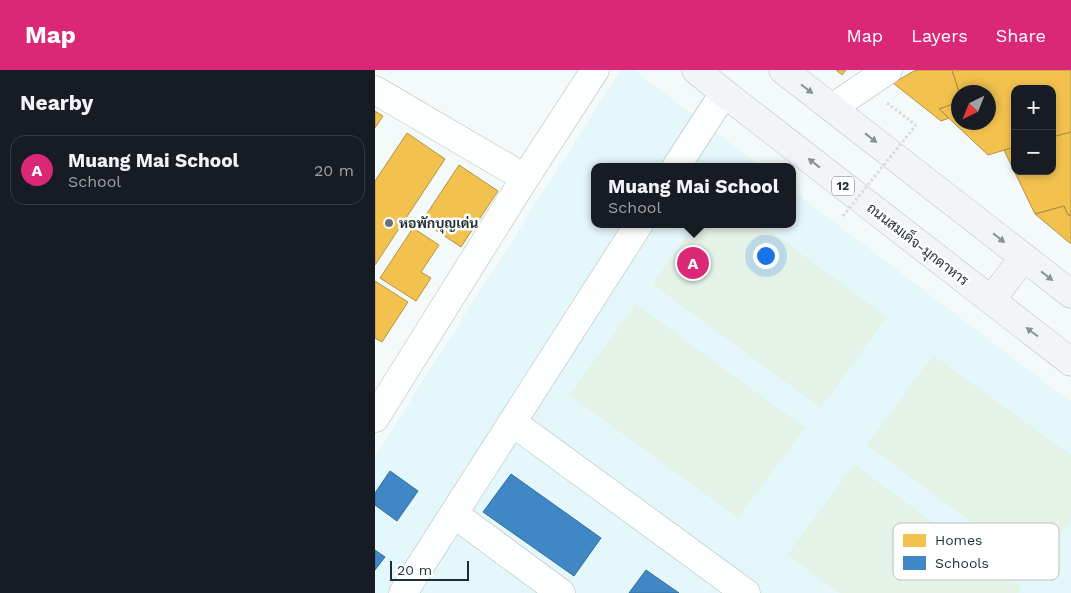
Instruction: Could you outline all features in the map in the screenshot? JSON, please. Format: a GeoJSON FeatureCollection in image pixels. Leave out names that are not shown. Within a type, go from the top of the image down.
{"type":"FeatureCollection","features":[{"type":"Feature","properties":{"kind":"main road","name":"ถนนสมเด็จ-มุกดาหาร"},"geometry":{"type":"LineString","coordinates":[[696,70],[1071,362]]}},
{"type":"Feature","properties":{"kind":"main road"},"geometry":{"type":"LineString","coordinates":[[783,70],[1071,294]]}},
{"type":"Feature","properties":{"kind":"main road"},"geometry":{"type":"LineString","coordinates":[[991,300],[1024,257]]}},
{"type":"Feature","properties":{"kind":"street"},"geometry":{"type":"LineString","coordinates":[[375,418],[595,70]]}},
{"type":"Feature","properties":{"kind":"street"},"geometry":{"type":"LineString","coordinates":[[832,108],[888,70]]}},
{"type":"Feature","properties":{"kind":"street"},"geometry":{"type":"LineString","coordinates":[[375,90],[525,178]]}},
{"type":"Feature","properties":{"kind":"street"},"geometry":{"type":"LineString","coordinates":[[679,163],[724,93]]}},
{"type":"Feature","properties":{"kind":"street"},"geometry":{"type":"LineString","coordinates":[[403,593],[636,228]]}},
{"type":"Feature","properties":{"kind":"street"},"geometry":{"type":"LineString","coordinates":[[512,422],[746,593]]}},
{"type":"Feature","properties":{"kind":"street"},"geometry":{"type":"LineString","coordinates":[[453,514],[561,593]]}},
{"type":"Feature","properties":{"kind":"path"},"geometry":{"type":"LineString","coordinates":[[843,216],[916,126],[882,98]]}},
{"type":"Feature","properties":{"kind":"shaded area"},"geometry":{"type":"Polygon","coordinates":[[[621,70],[634,70],[757,163],[591,163],[591,228],[796,228],[796,193],[1071,402],[1071,593],[375,593],[375,456],[621,70]]]}},
{"type":"Feature","properties":{"kind":"shaded area"},"geometry":{"type":"Polygon","coordinates":[[[693,228],[766,228],[887,317],[821,408],[652,284],[693,228]]]}},
{"type":"Feature","properties":{"kind":"shaded area"},"geometry":{"type":"Polygon","coordinates":[[[636,304],[805,428],[738,518],[569,395],[636,304]]]}},
{"type":"Feature","properties":{"kind":"shaded area"},"geometry":{"type":"Polygon","coordinates":[[[933,355],[1071,455],[1071,521],[1059,537],[1059,523],[973,523],[867,445],[933,355]]]}},
{"type":"Feature","properties":{"kind":"shaded area"},"geometry":{"type":"Polygon","coordinates":[[[854,464],[934,523],[893,523],[893,580],[1011,580],[1022,588],[1018,593],[839,593],[787,555],[854,464]]]}},
{"type":"Feature","properties":{"kind":"building: Homes"},"geometry":{"type":"Polygon","coordinates":[[[836,70],[846,70],[842,75],[836,70]]]}},
{"type":"Feature","properties":{"kind":"building: Homes"},"geometry":{"type":"Polygon","coordinates":[[[952,70],[957,85],[951,85],[951,105],[939,109],[949,118],[941,121],[893,83],[914,71],[952,70]]]}},
{"type":"Feature","properties":{"kind":"building: Homes"},"geometry":{"type":"Polygon","coordinates":[[[952,70],[1071,70],[1071,132],[1056,136],[1056,85],[1011,85],[1011,148],[988,155],[961,130],[996,130],[996,85],[957,85],[952,70]]]}},
{"type":"Feature","properties":{"kind":"building: Homes"},"geometry":{"type":"Polygon","coordinates":[[[951,105],[951,120],[939,109],[951,105]]]}},
{"type":"Feature","properties":{"kind":"building: Homes"},"geometry":{"type":"Polygon","coordinates":[[[375,111],[383,116],[375,128],[375,111]]]}},
{"type":"Feature","properties":{"kind":"building: Homes"},"geometry":{"type":"Polygon","coordinates":[[[1071,132],[1071,215],[1068,215],[1064,206],[1035,214],[1016,175],[1056,175],[1056,136],[1071,132]]]}},
{"type":"Feature","properties":{"kind":"building: Homes","name":"หอพักบุญเด่น"},"geometry":{"type":"Polygon","coordinates":[[[407,133],[445,159],[375,265],[375,181],[407,133]]]}},
{"type":"Feature","properties":{"kind":"building: Homes"},"geometry":{"type":"Polygon","coordinates":[[[1011,148],[1011,164],[1004,150],[1011,148]]]}},
{"type":"Feature","properties":{"kind":"building: Homes"},"geometry":{"type":"Polygon","coordinates":[[[459,165],[498,191],[461,247],[422,221],[459,165]]]}},
{"type":"Feature","properties":{"kind":"building: Homes"},"geometry":{"type":"Polygon","coordinates":[[[1064,206],[1068,215],[1071,215],[1071,244],[1035,214],[1064,206]]]}},
{"type":"Feature","properties":{"kind":"building: Homes"},"geometry":{"type":"Polygon","coordinates":[[[413,228],[439,245],[421,272],[431,278],[416,301],[380,278],[413,228]]]}},
{"type":"Feature","properties":{"kind":"building: Homes"},"geometry":{"type":"Polygon","coordinates":[[[375,281],[408,302],[382,342],[375,338],[375,281]]]}},
{"type":"Feature","properties":{"kind":"building: Schools"},"geometry":{"type":"Polygon","coordinates":[[[390,471],[418,491],[397,521],[375,505],[375,493],[390,471]]]}},
{"type":"Feature","properties":{"kind":"building: Schools"},"geometry":{"type":"Polygon","coordinates":[[[511,474],[601,538],[574,576],[483,512],[511,474]]]}},
{"type":"Feature","properties":{"kind":"building: Schools"},"geometry":{"type":"Polygon","coordinates":[[[375,550],[385,557],[375,570],[375,550]]]}},
{"type":"Feature","properties":{"kind":"building: Schools"},"geometry":{"type":"Polygon","coordinates":[[[646,570],[679,593],[629,593],[646,570]]]}},
{"type":"Feature","properties":{"kind":"place","name":"หอพักบุญเด่น"},"geometry":{"type":"Point","coordinates":[389,223]}},
{"type":"Feature","properties":{"kind":"place","name":"Muang Mai School"},"geometry":{"type":"Point","coordinates":[693,263]}}]}
